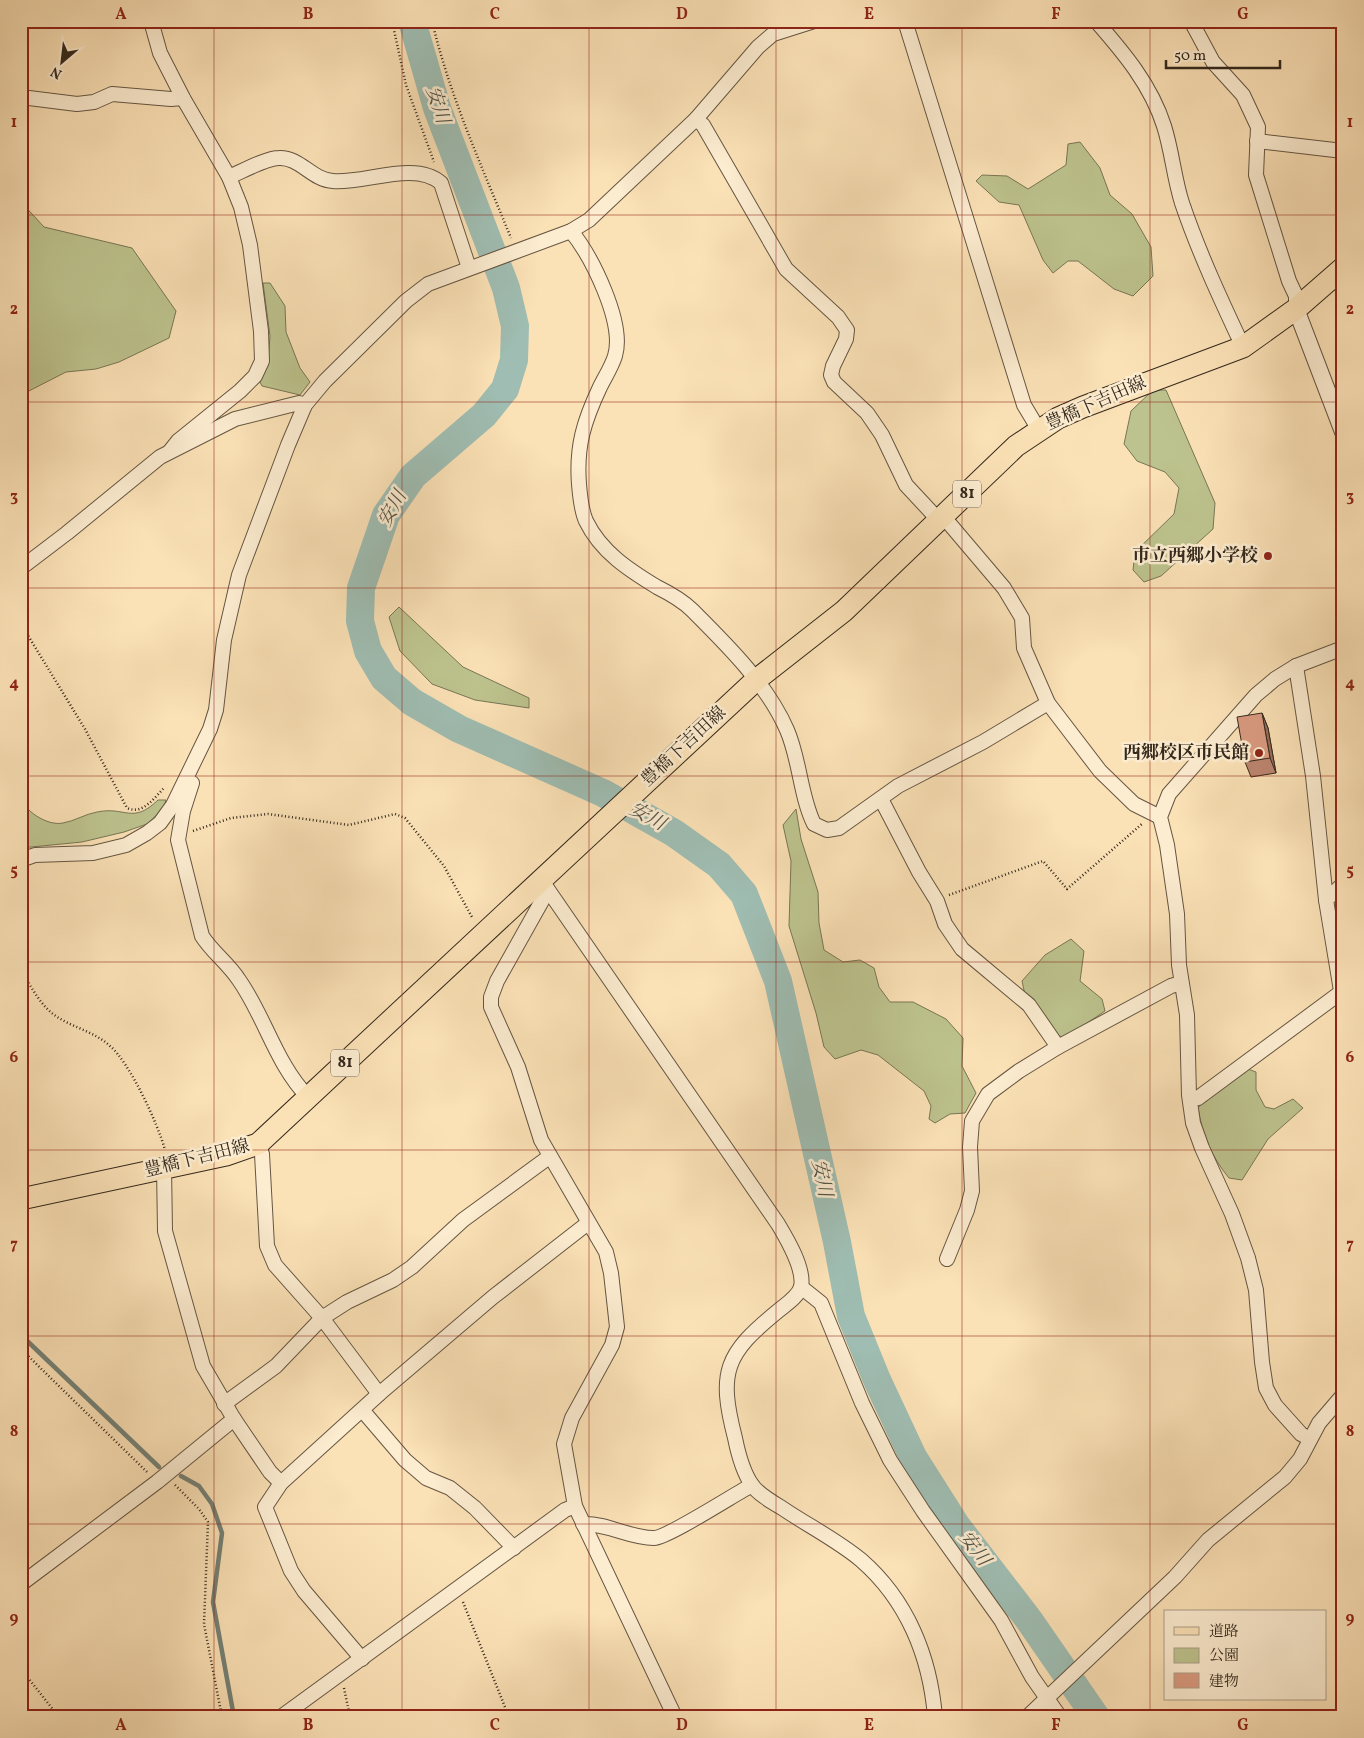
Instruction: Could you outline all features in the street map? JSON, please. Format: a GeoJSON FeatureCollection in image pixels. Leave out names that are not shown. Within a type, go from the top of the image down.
{"type":"FeatureCollection","features":[{"type":"Feature","properties":{"kind":"main road","name":"豊橋下吉田線"},"geometry":{"type":"LineString","coordinates":[[21,1199],[226,1155],[258,1144],[483,933],[545,885],[610,816],[756,680],[844,611],[1016,446],[1038,430],[1083,407],[1243,347],[1296,309],[1343,268]]}},
{"type":"Feature","properties":{"kind":"street"},"geometry":{"type":"LineString","coordinates":[[151,21],[160,53],[183,98],[229,177],[241,207],[250,245],[261,331],[262,361],[255,376],[240,391],[178,440],[170,451]]}},
{"type":"Feature","properties":{"kind":"street"},"geometry":{"type":"LineString","coordinates":[[767,21],[773,34]]}},
{"type":"Feature","properties":{"kind":"street"},"geometry":{"type":"LineString","coordinates":[[21,860],[36,855],[93,853],[126,844],[148,833],[160,823],[173,805],[210,729],[216,710],[224,640],[239,575],[305,405],[325,381],[406,301],[428,284],[572,231],[589,220],[696,119],[758,47],[773,34],[814,21]]}},
{"type":"Feature","properties":{"kind":"street"},"geometry":{"type":"LineString","coordinates":[[905,21],[1024,405],[1038,430]]}},
{"type":"Feature","properties":{"kind":"street"},"geometry":{"type":"LineString","coordinates":[[1096,21],[1140,75],[1153,97],[1164,126],[1182,201],[1192,230],[1206,267],[1243,347]]}},
{"type":"Feature","properties":{"kind":"street"},"geometry":{"type":"LineString","coordinates":[[1191,21],[1213,62],[1243,95],[1258,127],[1256,175],[1289,281],[1296,296],[1296,309],[1343,432]]}},
{"type":"Feature","properties":{"kind":"street"},"geometry":{"type":"LineString","coordinates":[[21,96],[77,104],[94,102],[112,94],[171,99],[183,98]]}},
{"type":"Feature","properties":{"kind":"street"},"geometry":{"type":"LineString","coordinates":[[696,119],[703,125],[786,269],[838,317],[847,330],[846,339],[833,366],[831,374],[834,382],[867,413],[882,435],[906,485],[933,514],[948,522],[1004,588],[1022,618],[1024,648],[1048,702],[1100,771],[1134,804],[1156,816],[1168,845],[1177,914],[1181,983],[1187,1015],[1190,1099],[1193,1123],[1202,1148],[1232,1214],[1248,1258],[1256,1290],[1266,1388],[1275,1405],[1301,1434],[1310,1439]]}},
{"type":"Feature","properties":{"kind":"street"},"geometry":{"type":"LineString","coordinates":[[1257,141],[1343,151]]}},
{"type":"Feature","properties":{"kind":"street"},"geometry":{"type":"LineString","coordinates":[[229,177],[277,158],[290,159],[322,180],[329,181],[375,175],[423,174],[435,178],[441,183],[475,266]]}},
{"type":"Feature","properties":{"kind":"street"},"geometry":{"type":"LineString","coordinates":[[572,231],[580,242],[608,296],[616,334],[615,355],[587,414],[577,460],[580,500],[586,521],[607,551],[629,570],[690,607],[769,697],[788,731],[808,811],[814,824],[827,830],[839,828],[919,774],[983,742],[1048,702]]}},
{"type":"Feature","properties":{"kind":"street"},"geometry":{"type":"LineString","coordinates":[[21,568],[67,533],[160,456],[235,420],[299,403],[305,405]]}},
{"type":"Feature","properties":{"kind":"street"},"geometry":{"type":"LineString","coordinates":[[1156,816],[1169,794],[1256,695],[1275,679],[1296,666],[1343,648]]}},
{"type":"Feature","properties":{"kind":"street"},"geometry":{"type":"LineString","coordinates":[[1190,1099],[1198,1098],[1342,998],[1326,900],[1313,776],[1296,666]]}},
{"type":"Feature","properties":{"kind":"street"},"geometry":{"type":"LineString","coordinates":[[190,773],[193,781],[183,810],[178,840],[202,936],[208,946],[224,958],[240,981],[294,1083],[308,1097]]}},
{"type":"Feature","properties":{"kind":"street"},"geometry":{"type":"LineString","coordinates":[[881,799],[918,872],[937,901],[945,924],[962,949],[1029,1005],[1058,1047]]}},
{"type":"Feature","properties":{"kind":"street"},"geometry":{"type":"LineString","coordinates":[[1326,900],[1343,884]]}},
{"type":"Feature","properties":{"kind":"street"},"geometry":{"type":"LineString","coordinates":[[675,1717],[575,1506],[564,1444],[572,1418],[612,1345],[617,1327],[611,1273],[606,1252],[550,1157],[531,1111],[518,1067],[490,1008],[491,997],[497,981],[545,885],[778,1224],[793,1250],[800,1273],[801,1287],[793,1299],[739,1346],[730,1363],[726,1379],[735,1440],[752,1485],[769,1500],[860,1559],[886,1585],[903,1608],[918,1641],[928,1676],[935,1717]]}},
{"type":"Feature","properties":{"kind":"street"},"geometry":{"type":"LineString","coordinates":[[947,1260],[967,1210],[972,1191],[970,1147],[972,1121],[977,1109],[988,1094],[1019,1070],[1058,1047],[1171,986],[1181,983]]}},
{"type":"Feature","properties":{"kind":"street"},"geometry":{"type":"LineString","coordinates":[[258,1144],[262,1154],[267,1246],[276,1265],[322,1318],[379,1394]]}},
{"type":"Feature","properties":{"kind":"street"},"geometry":{"type":"LineString","coordinates":[[224,1404],[276,1366],[322,1318],[347,1302],[393,1280],[412,1267],[463,1220],[550,1157]]}},
{"type":"Feature","properties":{"kind":"street"},"geometry":{"type":"LineString","coordinates":[[164,1167],[165,1231],[202,1366],[234,1419],[270,1472],[281,1483]]}},
{"type":"Feature","properties":{"kind":"street"},"geometry":{"type":"LineString","coordinates":[[362,1659],[304,1591],[292,1570],[264,1507],[281,1483],[363,1411],[379,1394],[492,1298],[588,1223]]}},
{"type":"Feature","properties":{"kind":"street"},"geometry":{"type":"LineString","coordinates":[[801,1287],[821,1303],[862,1403],[890,1460],[923,1511],[1001,1620],[1032,1677],[1050,1694],[1060,1717]]}},
{"type":"Feature","properties":{"kind":"street"},"geometry":{"type":"LineString","coordinates":[[1027,1717],[1175,1577],[1208,1540],[1285,1477],[1300,1459],[1319,1423],[1343,1395]]}},
{"type":"Feature","properties":{"kind":"street"},"geometry":{"type":"LineString","coordinates":[[363,1411],[406,1460],[426,1478],[450,1488],[475,1508],[514,1548]]}},
{"type":"Feature","properties":{"kind":"street"},"geometry":{"type":"LineString","coordinates":[[21,1584],[161,1479],[234,1419]]}},
{"type":"Feature","properties":{"kind":"street"},"geometry":{"type":"LineString","coordinates":[[583,1524],[591,1524],[636,1536],[656,1538],[673,1532],[752,1485]]}},
{"type":"Feature","properties":{"kind":"street"},"geometry":{"type":"LineString","coordinates":[[281,1717],[342,1674],[455,1589],[566,1510],[575,1506]]}},
{"type":"Feature","properties":{"kind":"path"},"geometry":{"type":"LineString","coordinates":[[392,21],[406,85],[437,171],[435,178]]}},
{"type":"Feature","properties":{"kind":"path"},"geometry":{"type":"LineString","coordinates":[[432,21],[440,55],[456,104],[515,252]]}},
{"type":"Feature","properties":{"kind":"path"},"geometry":{"type":"LineString","coordinates":[[21,624],[85,729],[127,808],[133,811],[143,809],[175,777],[190,773]]}},
{"type":"Feature","properties":{"kind":"path"},"geometry":{"type":"LineString","coordinates":[[179,833],[188,833],[231,818],[268,814],[349,825],[395,814],[405,818],[444,866],[483,933]]}},
{"type":"Feature","properties":{"kind":"path"},"geometry":{"type":"LineString","coordinates":[[937,901],[965,888],[1043,861],[1068,889],[1156,816]]}},
{"type":"Feature","properties":{"kind":"path"},"geometry":{"type":"LineString","coordinates":[[21,971],[40,1002],[54,1015],[109,1044],[120,1055],[159,1127],[166,1153],[164,1167]]}},
{"type":"Feature","properties":{"kind":"path"},"geometry":{"type":"LineString","coordinates":[[21,1349],[161,1479],[199,1509],[208,1522],[204,1624],[222,1717]]}},
{"type":"Feature","properties":{"kind":"path"},"geometry":{"type":"LineString","coordinates":[[455,1589],[461,1598],[509,1717]]}},
{"type":"Feature","properties":{"kind":"path"},"geometry":{"type":"LineString","coordinates":[[21,1669],[59,1717]]}},
{"type":"Feature","properties":{"kind":"path"},"geometry":{"type":"LineString","coordinates":[[1339,1716],[1338,1682],[1343,1671]]}},
{"type":"Feature","properties":{"kind":"path"},"geometry":{"type":"LineString","coordinates":[[342,1674],[350,1717]]}},
{"type":"Feature","properties":{"kind":"green space"},"geometry":{"type":"Polygon","coordinates":[[[1080,142],[1100,168],[1110,195],[1132,214],[1151,247],[1153,276],[1133,296],[1114,289],[1078,261],[1068,261],[1053,273],[1043,260],[1019,205],[999,202],[976,181],[982,175],[1007,176],[1028,189],[1066,165],[1068,144],[1080,142]]]}},
{"type":"Feature","properties":{"kind":"green space"},"geometry":{"type":"Polygon","coordinates":[[[21,202],[44,227],[132,248],[176,311],[169,338],[119,362],[96,369],[66,372],[21,395],[21,202]]]}},
{"type":"Feature","properties":{"kind":"green space"},"geometry":{"type":"Polygon","coordinates":[[[263,283],[270,283],[285,306],[286,332],[300,368],[310,382],[300,395],[262,386],[259,380],[268,363],[270,336],[263,283]]]}},
{"type":"Feature","properties":{"kind":"green space"},"geometry":{"type":"Polygon","coordinates":[[[1153,390],[1166,390],[1215,503],[1213,529],[1161,576],[1144,582],[1133,570],[1135,552],[1174,514],[1179,488],[1165,472],[1137,461],[1124,444],[1131,411],[1153,390]]]}},
{"type":"Feature","properties":{"kind":"green space"},"geometry":{"type":"Polygon","coordinates":[[[399,607],[463,667],[529,698],[529,708],[475,700],[432,684],[400,651],[389,617],[399,607]]]}},
{"type":"Feature","properties":{"kind":"green space"},"geometry":{"type":"Polygon","coordinates":[[[21,800],[33,814],[57,823],[67,822],[97,812],[142,812],[158,800],[166,800],[163,809],[147,824],[124,832],[82,842],[21,848],[21,800]]]}},
{"type":"Feature","properties":{"kind":"green space"},"geometry":{"type":"Polygon","coordinates":[[[796,809],[801,839],[818,892],[819,923],[824,950],[843,962],[860,960],[874,968],[879,987],[890,1002],[913,1002],[946,1019],[963,1038],[962,1066],[976,1093],[965,1113],[950,1114],[935,1123],[929,1119],[931,1106],[924,1091],[878,1055],[861,1050],[835,1059],[824,1047],[816,1013],[789,926],[791,861],[783,825],[796,809]]]}},
{"type":"Feature","properties":{"kind":"green space"},"geometry":{"type":"Polygon","coordinates":[[[1071,939],[1084,951],[1080,981],[1102,999],[1105,1011],[1065,1038],[1057,1036],[1025,995],[1022,981],[1045,955],[1071,939]]]}},
{"type":"Feature","properties":{"kind":"green space"},"geometry":{"type":"Polygon","coordinates":[[[1248,1069],[1256,1072],[1256,1090],[1265,1107],[1274,1109],[1293,1099],[1303,1108],[1268,1139],[1242,1180],[1229,1178],[1213,1154],[1202,1127],[1198,1108],[1209,1097],[1248,1069]]]}},
{"type":"Feature","properties":{"kind":"building"},"geometry":{"type":"Polygon","coordinates":[[[1262,713],[1270,758],[1245,762],[1237,717],[1262,713]]]}},
{"type":"Feature","properties":{"kind":"waterway","name":"安川"},"geometry":{"type":"LineString","coordinates":[[412,21],[437,108],[506,288],[515,326],[514,360],[505,389],[484,415],[413,476],[386,515],[361,588],[360,621],[368,651],[384,678],[412,702],[459,729],[603,793],[674,833],[719,865],[744,894],[778,981],[837,1242],[851,1316],[877,1380],[913,1457],[956,1525],[1029,1620],[1096,1717]]}},
{"type":"Feature","properties":{"kind":"waterway"},"geometry":{"type":"LineString","coordinates":[[21,1335],[159,1467]]}},
{"type":"Feature","properties":{"kind":"waterway"},"geometry":{"type":"LineString","coordinates":[[181,1476],[199,1486],[212,1504],[222,1533],[213,1602],[234,1717]]}},
{"type":"Feature","properties":{"kind":"place","name":"市立西郷小学校"},"geometry":{"type":"Point","coordinates":[1268,556]}},
{"type":"Feature","properties":{"kind":"place","name":"西郷校区市民館"},"geometry":{"type":"Point","coordinates":[1259,753]}}]}
